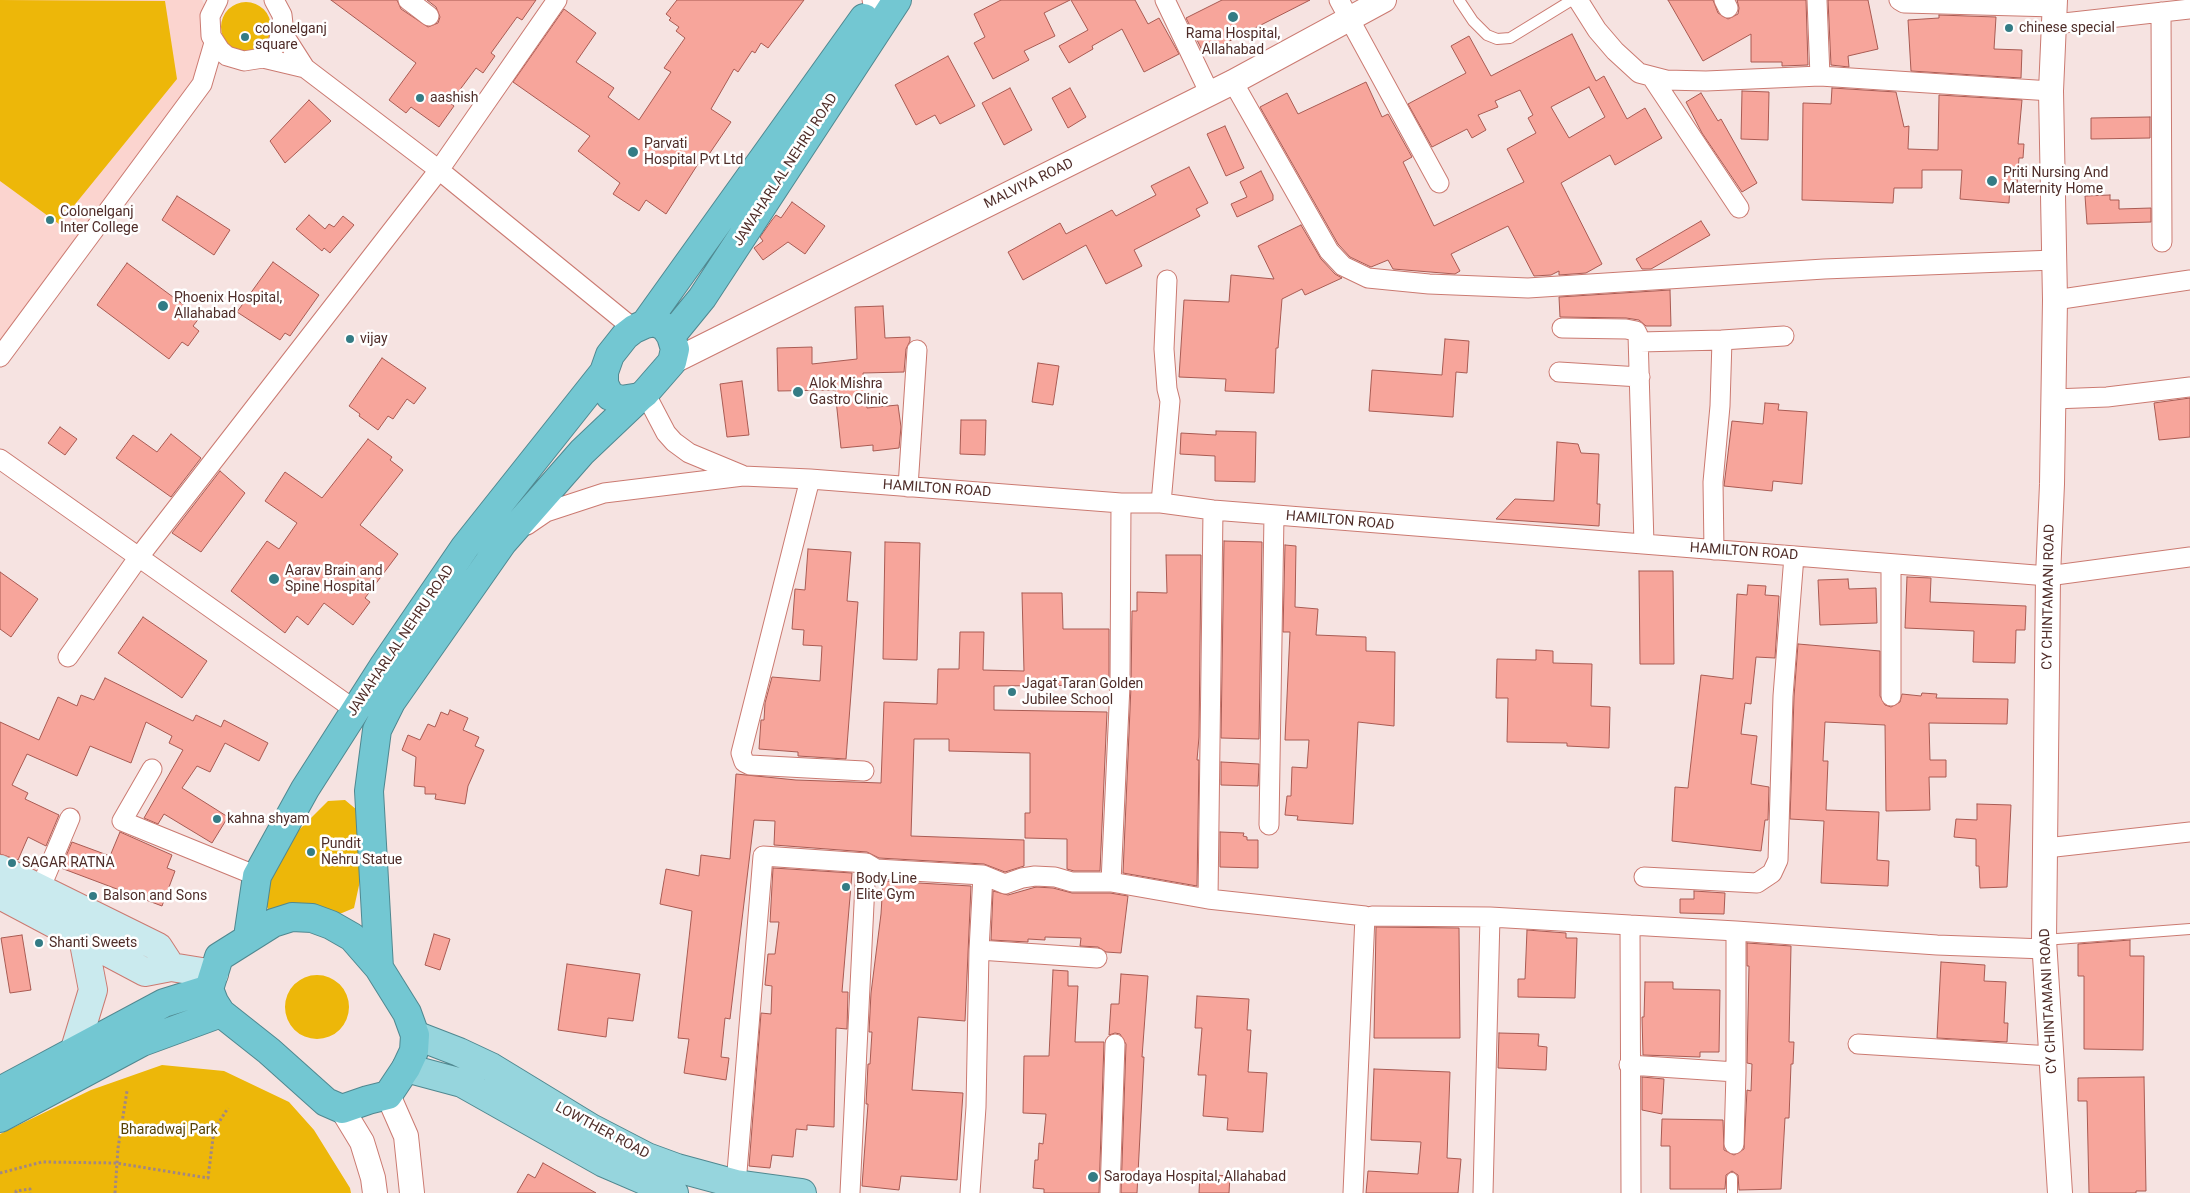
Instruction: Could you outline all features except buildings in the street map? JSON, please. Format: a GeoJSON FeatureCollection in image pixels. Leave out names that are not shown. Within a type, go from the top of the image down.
{"type":"FeatureCollection","features":[{"type":"Feature","properties":{"kind":"highway","name":"JAWAHARLAL NEHRU ROAD"},"geometry":{"type":"LineString","coordinates":[[248,937],[257,876],[305,789],[355,710],[465,547],[604,372],[610,355],[625,336],[639,327],[880,1]]}},
{"type":"Feature","properties":{"kind":"highway","name":"JAWAHARLAL NEHRU ROAD"},"geometry":{"type":"LineString","coordinates":[[378,968],[369,791],[378,730],[391,702],[503,542],[582,452],[642,395],[880,1]]}},
{"type":"Feature","properties":{"kind":"highway"},"geometry":{"type":"LineString","coordinates":[[639,327],[655,322],[665,327],[671,349]]}},
{"type":"Feature","properties":{"kind":"highway"},"geometry":{"type":"LineString","coordinates":[[604,372],[604,384],[610,396],[621,400],[642,395]]}},
{"type":"Feature","properties":{"kind":"highway"},"geometry":{"type":"LineString","coordinates":[[292,917],[312,918],[331,924],[352,937],[378,968],[407,1013],[415,1035],[414,1051],[406,1068],[388,1095],[342,1110],[326,1102],[269,1051],[221,1013],[214,1002],[212,981],[219,957],[248,937],[273,923],[292,917]]}},
{"type":"Feature","properties":{"kind":"highway"},"geometry":{"type":"LineString","coordinates":[[0,1091],[75,1049],[164,1003],[212,981]]}},
{"type":"Feature","properties":{"kind":"highway"},"geometry":{"type":"LineString","coordinates":[[0,1118],[128,1049],[221,1013]]}},
{"type":"Feature","properties":{"kind":"main road"},"geometry":{"type":"LineString","coordinates":[[0,869],[158,947],[171,967]]}},
{"type":"Feature","properties":{"kind":"main road"},"geometry":{"type":"LineString","coordinates":[[0,895],[145,972],[171,967],[212,981]]}},
{"type":"Feature","properties":{"kind":"main road"},"geometry":{"type":"LineString","coordinates":[[75,1049],[93,990],[83,938]]}},
{"type":"Feature","properties":{"kind":"main road","name":"LOWTHER ROAD"},"geometry":{"type":"LineString","coordinates":[[415,1035],[491,1067],[591,1128],[647,1157],[677,1168],[736,1184],[802,1193]]}},
{"type":"Feature","properties":{"kind":"main road","name":"LOWTHER ROAD"},"geometry":{"type":"LineString","coordinates":[[406,1068],[462,1082],[604,1163],[674,1193]]}},
{"type":"Feature","properties":{"kind":"street"},"geometry":{"type":"LineString","coordinates":[[408,0],[429,16]]}},
{"type":"Feature","properties":{"kind":"street"},"geometry":{"type":"LineString","coordinates":[[68,657],[138,558],[439,170],[557,0]]}},
{"type":"Feature","properties":{"kind":"street"},"geometry":{"type":"LineString","coordinates":[[1165,0],[1210,94]]}},
{"type":"Feature","properties":{"kind":"street","name":"MALVIYA ROAD"},"geometry":{"type":"LineString","coordinates":[[671,349],[1210,94],[1233,82],[1344,9],[1384,0]]}},
{"type":"Feature","properties":{"kind":"street"},"geometry":{"type":"LineString","coordinates":[[1578,0],[1597,30],[1615,52],[1639,73],[1666,80],[1706,81],[1820,76],[2051,91]]}},
{"type":"Feature","properties":{"kind":"street"},"geometry":{"type":"LineString","coordinates":[[1817,0],[1820,76]]}},
{"type":"Feature","properties":{"kind":"street"},"geometry":{"type":"LineString","coordinates":[[1899,0],[1904,3],[2055,10],[2161,12],[2190,9]]}},
{"type":"Feature","properties":{"kind":"street"},"geometry":{"type":"LineString","coordinates":[[262,58],[278,43],[282,32],[282,15],[278,2]]}},
{"type":"Feature","properties":{"kind":"street"},"geometry":{"type":"LineString","coordinates":[[210,5],[209,29],[214,43],[227,56],[235,60],[244,61],[262,58],[305,68]]}},
{"type":"Feature","properties":{"kind":"street"},"geometry":{"type":"LineString","coordinates":[[1344,9],[1439,183]]}},
{"type":"Feature","properties":{"kind":"street","name":"CY CHINTAMANI ROAD"},"geometry":{"type":"LineString","coordinates":[[2055,10],[2051,91],[2055,300],[2048,576],[2045,944],[2060,1193]]}},
{"type":"Feature","properties":{"kind":"street"},"geometry":{"type":"LineString","coordinates":[[2161,12],[2162,242]]}},
{"type":"Feature","properties":{"kind":"street"},"geometry":{"type":"LineString","coordinates":[[282,32],[305,68],[439,170],[639,327]]}},
{"type":"Feature","properties":{"kind":"street"},"geometry":{"type":"LineString","coordinates":[[202,84],[214,43]]}},
{"type":"Feature","properties":{"kind":"street"},"geometry":{"type":"LineString","coordinates":[[0,357],[202,84],[235,60]]}},
{"type":"Feature","properties":{"kind":"street"},"geometry":{"type":"LineString","coordinates":[[1651,76],[1739,208]]}},
{"type":"Feature","properties":{"kind":"street"},"geometry":{"type":"LineString","coordinates":[[1233,82],[1329,251],[1343,266],[1368,278],[1429,284],[1528,288],[1824,269],[2054,260]]}},
{"type":"Feature","properties":{"kind":"street"},"geometry":{"type":"LineString","coordinates":[[1161,503],[1170,401],[1167,389],[1164,349],[1167,280]]}},
{"type":"Feature","properties":{"kind":"street"},"geometry":{"type":"LineString","coordinates":[[2055,300],[2190,280]]}},
{"type":"Feature","properties":{"kind":"street"},"geometry":{"type":"LineString","coordinates":[[1562,328],[1632,330],[1638,335],[1640,342],[1644,544]]}},
{"type":"Feature","properties":{"kind":"street"},"geometry":{"type":"LineString","coordinates":[[1640,342],[1784,336]]}},
{"type":"Feature","properties":{"kind":"street"},"geometry":{"type":"LineString","coordinates":[[1714,550],[1713,482],[1720,406],[1722,340]]}},
{"type":"Feature","properties":{"kind":"street"},"geometry":{"type":"LineString","coordinates":[[908,487],[918,350]]}},
{"type":"Feature","properties":{"kind":"street"},"geometry":{"type":"LineString","coordinates":[[1559,372],[1640,377]]}},
{"type":"Feature","properties":{"kind":"street"},"geometry":{"type":"LineString","coordinates":[[2053,400],[2107,397],[2190,387]]}},
{"type":"Feature","properties":{"kind":"street"},"geometry":{"type":"LineString","coordinates":[[642,395],[666,433],[674,442],[690,453],[743,476]]}},
{"type":"Feature","properties":{"kind":"street"},"geometry":{"type":"LineString","coordinates":[[2,465],[355,710]]}},
{"type":"Feature","properties":{"kind":"street","name":"HAMILTON ROAD"},"geometry":{"type":"LineString","coordinates":[[503,542],[546,512],[604,493],[743,476],[810,479],[1121,503],[1161,503],[1213,510],[2048,576],[2190,557]]}},
{"type":"Feature","properties":{"kind":"street"},"geometry":{"type":"LineString","coordinates":[[810,479],[741,753],[744,762],[750,766],[864,770]]}},
{"type":"Feature","properties":{"kind":"street"},"geometry":{"type":"LineString","coordinates":[[1111,882],[1120,685],[1121,503]]}},
{"type":"Feature","properties":{"kind":"street"},"geometry":{"type":"LineString","coordinates":[[1208,899],[1213,510]]}},
{"type":"Feature","properties":{"kind":"street"},"geometry":{"type":"LineString","coordinates":[[1269,825],[1274,515]]}},
{"type":"Feature","properties":{"kind":"street"},"geometry":{"type":"LineString","coordinates":[[1644,877],[1757,883],[1772,873],[1778,860],[1783,696],[1794,556]]}},
{"type":"Feature","properties":{"kind":"street"},"geometry":{"type":"LineString","coordinates":[[1891,564],[1891,696]]}},
{"type":"Feature","properties":{"kind":"street"},"geometry":{"type":"LineString","coordinates":[[152,769],[122,821],[257,876]]}},
{"type":"Feature","properties":{"kind":"street"},"geometry":{"type":"LineString","coordinates":[[40,889],[70,818]]}},
{"type":"Feature","properties":{"kind":"street"},"geometry":{"type":"LineString","coordinates":[[2046,848],[2190,832]]}},
{"type":"Feature","properties":{"kind":"street"},"geometry":{"type":"LineString","coordinates":[[736,1184],[763,856],[866,863],[876,869],[983,875],[1005,884],[1035,876],[1055,877],[1072,882],[1111,882],[1208,899],[1365,916],[1353,1193]]}},
{"type":"Feature","properties":{"kind":"street"},"geometry":{"type":"LineString","coordinates":[[850,1193],[866,863]]}},
{"type":"Feature","properties":{"kind":"street"},"geometry":{"type":"LineString","coordinates":[[970,1193],[976,1107],[979,950],[983,875]]}},
{"type":"Feature","properties":{"kind":"street"},"geometry":{"type":"LineString","coordinates":[[1372,916],[1490,917],[1937,945],[2045,944]]}},
{"type":"Feature","properties":{"kind":"street"},"geometry":{"type":"LineString","coordinates":[[1483,1193],[1490,917]]}},
{"type":"Feature","properties":{"kind":"street"},"geometry":{"type":"LineString","coordinates":[[1630,925],[1629,1065],[1631,1193]]}},
{"type":"Feature","properties":{"kind":"street"},"geometry":{"type":"LineString","coordinates":[[1734,1144],[1736,931]]}},
{"type":"Feature","properties":{"kind":"street"},"geometry":{"type":"LineString","coordinates":[[979,950],[1097,958]]}},
{"type":"Feature","properties":{"kind":"street"},"geometry":{"type":"LineString","coordinates":[[1110,1193],[1114,1044]]}},
{"type":"Feature","properties":{"kind":"street"},"geometry":{"type":"LineString","coordinates":[[1858,1044],[2051,1056]]}},
{"type":"Feature","properties":{"kind":"street"},"geometry":{"type":"LineString","coordinates":[[1629,1065],[1736,1072]]}},
{"type":"Feature","properties":{"kind":"street"},"geometry":{"type":"LineString","coordinates":[[388,1095],[406,1136],[412,1193]]}},
{"type":"Feature","properties":{"kind":"street"},"geometry":{"type":"LineString","coordinates":[[342,1110],[362,1142],[373,1178],[375,1193]]}},
{"type":"Feature","properties":{"kind":"lane"},"geometry":{"type":"LineString","coordinates":[[1459,0],[1473,22],[1487,35],[1496,39],[1510,38],[1572,0]]}},
{"type":"Feature","properties":{"kind":"lane"},"geometry":{"type":"LineString","coordinates":[[2045,944],[2190,929]]}},
{"type":"Feature","properties":{"kind":"lane"},"geometry":{"type":"LineString","coordinates":[[1732,1178],[1732,1193]]}},
{"type":"Feature","properties":{"kind":"path"},"geometry":{"type":"LineString","coordinates":[[115,1193],[118,1148],[127,1091]]}},
{"type":"Feature","properties":{"kind":"path"},"geometry":{"type":"LineString","coordinates":[[0,1174],[42,1162],[116,1163],[208,1178],[214,1130],[228,1108]]}},
{"type":"Feature","properties":{"kind":"path"},"geometry":{"type":"LineString","coordinates":[[16,1193],[16,1191],[30,1189],[30,1193]]}},
{"type":"Feature","properties":{"kind":"shaded area","name":"Colonelganj Inter College"},"geometry":{"type":"Polygon","coordinates":[[[0,0],[202,0],[210,16],[202,84],[0,357],[0,0]]]}},
{"type":"Feature","properties":{"kind":"green space","name":"Colonelganj Inter College"},"geometry":{"type":"Polygon","coordinates":[[[0,0],[165,1],[177,79],[59,224],[0,181],[0,0]]]}},
{"type":"Feature","properties":{"kind":"green space"},"geometry":{"type":"Polygon","coordinates":[[[251,2],[264,9],[270,17],[270,37],[264,45],[256,51],[241,52],[228,45],[222,37],[221,22],[228,9],[236,3],[251,2]]]}},
{"type":"Feature","properties":{"kind":"green space"},"geometry":{"type":"Polygon","coordinates":[[[345,800],[357,810],[362,872],[354,908],[331,915],[269,911],[262,896],[280,849],[328,801],[345,800]]]}},
{"type":"Feature","properties":{"kind":"green space"},"geometry":{"type":"Polygon","coordinates":[[[317,975],[329,978],[340,984],[346,995],[349,1007],[346,1019],[340,1030],[329,1036],[317,1039],[305,1036],[294,1030],[288,1019],[285,1007],[288,995],[294,984],[305,978],[317,975]]]}},
{"type":"Feature","properties":{"kind":"green space","name":"Bharadwaj Park"},"geometry":{"type":"Polygon","coordinates":[[[162,1065],[224,1071],[289,1102],[314,1130],[350,1188],[351,1193],[0,1193],[0,1134],[91,1090],[162,1065]]]}},
{"type":"Feature","properties":{"kind":"place","name":"Rama Hospital, Allahabad"},"geometry":{"type":"Point","coordinates":[1233,17]}},
{"type":"Feature","properties":{"kind":"place","name":"chinese special"},"geometry":{"type":"Point","coordinates":[2009,28]}},
{"type":"Feature","properties":{"kind":"place","name":"colonelganj square"},"geometry":{"type":"Point","coordinates":[245,37]}},
{"type":"Feature","properties":{"kind":"place","name":"aashish"},"geometry":{"type":"Point","coordinates":[420,98]}},
{"type":"Feature","properties":{"kind":"place","name":"Parvati Hospital Pvt Ltd"},"geometry":{"type":"Point","coordinates":[633,152]}},
{"type":"Feature","properties":{"kind":"place","name":"Priti Nursing And Maternity Home"},"geometry":{"type":"Point","coordinates":[1992,181]}},
{"type":"Feature","properties":{"kind":"place","name":"Colonelganj Inter College"},"geometry":{"type":"Point","coordinates":[50,220]}},
{"type":"Feature","properties":{"kind":"place","name":"Phoenix Hospital, Allahabad"},"geometry":{"type":"Point","coordinates":[163,306]}},
{"type":"Feature","properties":{"kind":"place","name":"vijay"},"geometry":{"type":"Point","coordinates":[350,339]}},
{"type":"Feature","properties":{"kind":"place","name":"Alok Mishra Gastro Clinic"},"geometry":{"type":"Point","coordinates":[798,392]}},
{"type":"Feature","properties":{"kind":"place","name":"Aarav Brain and Spine Hospital"},"geometry":{"type":"Point","coordinates":[274,579]}},
{"type":"Feature","properties":{"kind":"place","name":"Jagat Taran Golden Jubilee School"},"geometry":{"type":"Point","coordinates":[1012,692]}},
{"type":"Feature","properties":{"kind":"place","name":"kahna shyam"},"geometry":{"type":"Point","coordinates":[217,819]}},
{"type":"Feature","properties":{"kind":"place","name":"Pundit Nehru Statue"},"geometry":{"type":"Point","coordinates":[311,852]}},
{"type":"Feature","properties":{"kind":"place","name":"SAGAR RATNA"},"geometry":{"type":"Point","coordinates":[12,863]}},
{"type":"Feature","properties":{"kind":"place","name":"Body Line Elite Gym"},"geometry":{"type":"Point","coordinates":[846,887]}},
{"type":"Feature","properties":{"kind":"place","name":"Balson and Sons"},"geometry":{"type":"Point","coordinates":[93,896]}},
{"type":"Feature","properties":{"kind":"place","name":"Shanti Sweets"},"geometry":{"type":"Point","coordinates":[39,943]}},
{"type":"Feature","properties":{"kind":"place","name":"Sarodaya Hospital, Allahabad"},"geometry":{"type":"Point","coordinates":[1093,1177]}}]}
